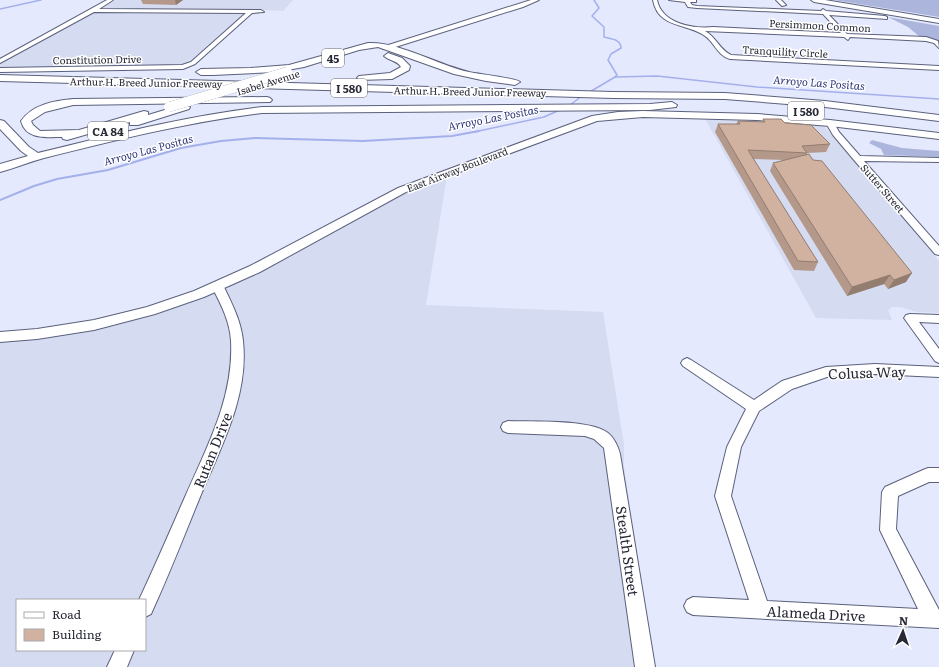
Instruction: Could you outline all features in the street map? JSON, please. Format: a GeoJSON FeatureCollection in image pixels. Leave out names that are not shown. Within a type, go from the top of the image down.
{"type":"FeatureCollection","features":[{"type":"Feature","properties":{"kind":"highway","name":"Isabel Avenue"},"geometry":{"type":"LineString","coordinates":[[0,157],[29,151],[185,107],[383,46]]}},
{"type":"Feature","properties":{"kind":"highway","name":"Isabel Avenue"},"geometry":{"type":"LineString","coordinates":[[0,164],[29,151],[78,133],[286,72],[383,46]]}},
{"type":"Feature","properties":{"kind":"highway"},"geometry":{"type":"LineString","coordinates":[[0,74],[254,71],[289,67],[361,47],[383,46],[461,74],[491,80],[713,93],[725,96]]}},
{"type":"Feature","properties":{"kind":"highway"},"geometry":{"type":"LineString","coordinates":[[128,81],[139,79],[347,78],[392,76],[406,68],[403,62],[380,55]]}},
{"type":"Feature","properties":{"kind":"highway"},"geometry":{"type":"LineString","coordinates":[[311,69],[325,68]]}},
{"type":"Feature","properties":{"kind":"highway","name":"Arthur H. Breed Junior Freeway"},"geometry":{"type":"LineString","coordinates":[[0,78],[570,94],[725,96],[825,104],[939,118]]}},
{"type":"Feature","properties":{"kind":"highway","name":"Arthur H. Breed Junior Freeway"},"geometry":{"type":"LineString","coordinates":[[0,87],[557,101],[597,104]]}},
{"type":"Feature","properties":{"kind":"highway"},"geometry":{"type":"LineString","coordinates":[[78,133],[56,135],[40,134],[34,132],[28,126],[26,121],[33,114],[45,108],[73,102],[363,100],[380,97]]}},
{"type":"Feature","properties":{"kind":"highway"},"geometry":{"type":"LineString","coordinates":[[0,168],[39,156],[177,123],[221,115],[262,110],[312,108],[547,107],[597,104]]}},
{"type":"Feature","properties":{"kind":"highway","name":"I 580"},"geometry":{"type":"LineString","coordinates":[[597,104],[650,107],[672,104],[775,108],[939,126]]}},
{"type":"Feature","properties":{"kind":"highway"},"geometry":{"type":"LineString","coordinates":[[0,123],[29,151]]}},
{"type":"Feature","properties":{"kind":"main road","name":"Isabel Avenue"},"geometry":{"type":"LineString","coordinates":[[383,46],[526,0]]}},
{"type":"Feature","properties":{"kind":"main road","name":"Isabel Avenue"},"geometry":{"type":"LineString","coordinates":[[383,46],[521,6],[536,0]]}},
{"type":"Feature","properties":{"kind":"main road"},"geometry":{"type":"LineString","coordinates":[[814,0],[939,20]]}},
{"type":"Feature","properties":{"kind":"main road"},"geometry":{"type":"LineString","coordinates":[[826,0],[939,20]]}},
{"type":"Feature","properties":{"kind":"main road","name":"East Airway Boulevard"},"geometry":{"type":"LineString","coordinates":[[0,337],[65,330],[121,318],[175,303],[218,287],[273,260],[402,190],[585,121],[618,115],[643,114],[757,117],[830,123],[939,136]]}},
{"type":"Feature","properties":{"kind":"street"},"geometry":{"type":"LineString","coordinates":[[0,62],[111,0]]}},
{"type":"Feature","properties":{"kind":"street","name":"Tranquility Circle"},"geometry":{"type":"LineString","coordinates":[[655,0],[656,4],[668,20],[697,30],[709,36],[723,54],[733,57],[939,68]]}},
{"type":"Feature","properties":{"kind":"street"},"geometry":{"type":"LineString","coordinates":[[671,0],[817,7],[825,13],[850,43]]}},
{"type":"Feature","properties":{"kind":"street"},"geometry":{"type":"LineString","coordinates":[[686,0],[691,6],[698,7],[825,13],[885,18]]}},
{"type":"Feature","properties":{"kind":"street"},"geometry":{"type":"LineString","coordinates":[[778,0],[784,5]]}},
{"type":"Feature","properties":{"kind":"street"},"geometry":{"type":"LineString","coordinates":[[93,10],[261,12]]}},
{"type":"Feature","properties":{"kind":"street","name":"Constitution Drive"},"geometry":{"type":"LineString","coordinates":[[0,70],[183,67],[193,63],[251,12]]}},
{"type":"Feature","properties":{"kind":"street","name":"Persimmon Common"},"geometry":{"type":"LineString","coordinates":[[697,30],[713,28],[926,39],[936,42],[939,47]]}},
{"type":"Feature","properties":{"kind":"street"},"geometry":{"type":"LineString","coordinates":[[709,36],[721,36]]}},
{"type":"Feature","properties":{"kind":"street"},"geometry":{"type":"LineString","coordinates":[[929,47],[939,47]]}},
{"type":"Feature","properties":{"kind":"street","name":"Sutter Street"},"geometry":{"type":"LineString","coordinates":[[830,123],[836,134],[939,252]]}},
{"type":"Feature","properties":{"kind":"street"},"geometry":{"type":"LineString","coordinates":[[857,158],[939,160]]}},
{"type":"Feature","properties":{"kind":"street"},"geometry":{"type":"LineString","coordinates":[[929,160],[939,168]]}},
{"type":"Feature","properties":{"kind":"street","name":"Rutan Drive"},"geometry":{"type":"LineString","coordinates":[[146,606],[222,428],[236,384],[239,362],[236,329],[228,305],[218,287]]}},
{"type":"Feature","properties":{"kind":"street"},"geometry":{"type":"LineString","coordinates":[[939,319],[910,318],[939,358]]}},
{"type":"Feature","properties":{"kind":"street"},"geometry":{"type":"LineString","coordinates":[[687,363],[754,407]]}},
{"type":"Feature","properties":{"kind":"street","name":"Colusa Way"},"geometry":{"type":"LineString","coordinates":[[761,610],[723,496],[734,447],[754,407],[787,385],[826,372],[875,369],[939,372]]}},
{"type":"Feature","properties":{"kind":"street","name":"Stealth Street"},"geometry":{"type":"LineString","coordinates":[[508,427],[585,430],[595,432],[604,437],[610,445],[613,454],[645,667]]}},
{"type":"Feature","properties":{"kind":"street"},"geometry":{"type":"LineString","coordinates":[[936,619],[888,530],[890,492],[928,475],[939,475]]}},
{"type":"Feature","properties":{"kind":"street","name":"Alameda Drive"},"geometry":{"type":"LineString","coordinates":[[693,606],[936,619]]}},
{"type":"Feature","properties":{"kind":"street"},"geometry":{"type":"LineString","coordinates":[[117,667],[125,651]]}},
{"type":"Feature","properties":{"kind":"shaded area"},"geometry":{"type":"Polygon","coordinates":[[[116,0],[293,0],[283,11],[263,10],[259,14],[251,15],[196,64],[183,68],[0,71],[0,64],[116,0]]]}},
{"type":"Feature","properties":{"kind":"shaded area"},"geometry":{"type":"Polygon","coordinates":[[[834,0],[939,0],[939,17],[834,0]]]}},
{"type":"Feature","properties":{"kind":"shaded area"},"geometry":{"type":"Polygon","coordinates":[[[888,17],[939,26],[939,41],[920,37],[908,27],[888,17]]]}},
{"type":"Feature","properties":{"kind":"shaded area"},"geometry":{"type":"Polygon","coordinates":[[[704,117],[725,117],[824,126],[939,261],[939,313],[917,312],[900,307],[892,307],[888,310],[892,320],[816,318],[704,117]]]}},
{"type":"Feature","properties":{"kind":"shaded area"},"geometry":{"type":"Polygon","coordinates":[[[872,140],[902,148],[939,151],[939,157],[884,155],[881,149],[869,143],[872,140]]]}},
{"type":"Feature","properties":{"kind":"shaded area"},"geometry":{"type":"Polygon","coordinates":[[[447,176],[426,305],[603,312],[624,445],[624,467],[655,667],[0,667],[0,342],[53,336],[115,325],[159,313],[197,300],[256,275],[410,190],[447,176]]]}},
{"type":"Feature","properties":{"kind":"building"},"geometry":{"type":"Polygon","coordinates":[[[763,119],[781,119],[785,123],[811,125],[830,144],[802,146],[807,153],[748,150],[818,262],[798,261],[718,124],[740,124],[738,121],[765,122],[763,119]]]}},
{"type":"Feature","properties":{"kind":"building"},"geometry":{"type":"Polygon","coordinates":[[[809,154],[813,160],[822,161],[912,273],[894,280],[890,275],[852,287],[773,163],[809,154]]]}},
{"type":"Feature","properties":{"kind":"waterway"},"geometry":{"type":"LineString","coordinates":[[0,9],[41,0]]}},
{"type":"Feature","properties":{"kind":"waterway"},"geometry":{"type":"LineString","coordinates":[[594,0],[599,8],[592,16],[604,27],[604,37],[615,40],[621,45],[621,48],[611,54],[608,60],[617,75],[615,77]]}},
{"type":"Feature","properties":{"kind":"waterway","name":"Arroyo Las Positas"},"geometry":{"type":"LineString","coordinates":[[615,77],[657,76],[757,87],[939,99]]}},
{"type":"Feature","properties":{"kind":"waterway","name":"Arroyo Las Positas"},"geometry":{"type":"LineString","coordinates":[[588,93],[615,77]]}},
{"type":"Feature","properties":{"kind":"waterway","name":"Arroyo Las Positas"},"geometry":{"type":"LineString","coordinates":[[569,106],[583,95]]}},
{"type":"Feature","properties":{"kind":"waterway","name":"Arroyo Las Positas"},"geometry":{"type":"LineString","coordinates":[[477,131],[544,117],[562,109]]}},
{"type":"Feature","properties":{"kind":"waterway","name":"Arroyo Las Positas"},"geometry":{"type":"LineString","coordinates":[[0,200],[34,186],[57,179],[108,170],[181,148],[221,141],[255,138],[363,141],[452,136],[477,131]]}}]}
